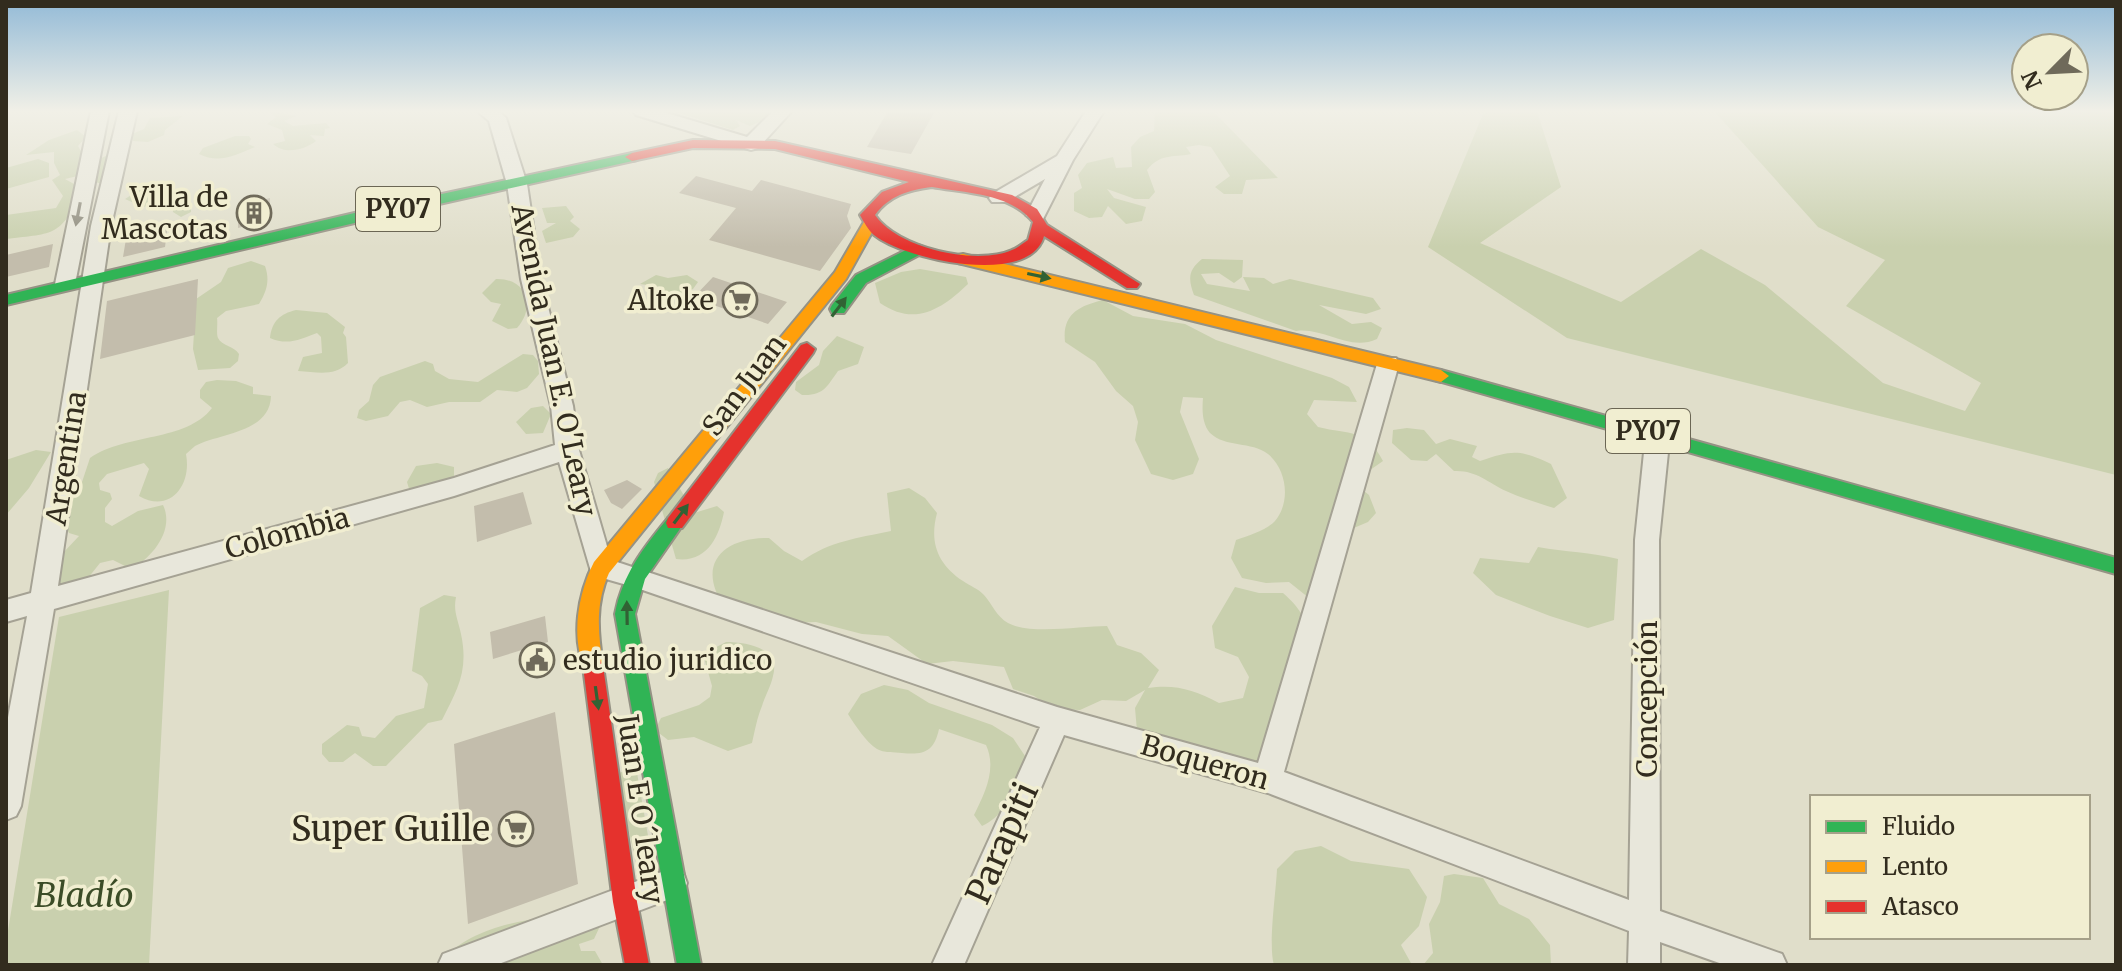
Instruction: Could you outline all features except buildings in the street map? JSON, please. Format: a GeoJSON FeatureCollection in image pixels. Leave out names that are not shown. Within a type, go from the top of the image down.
{"type":"FeatureCollection","features":[{"type":"Feature","properties":{"kind":"main road","name":"PY07"},"geometry":{"type":"LineString","coordinates":[[6,300],[65,284],[639,156]]}},
{"type":"Feature","properties":{"kind":"main road","name":"PY07"},"geometry":{"type":"LineString","coordinates":[[805,156],[864,195],[879,198],[898,188],[932,183]]}},
{"type":"Feature","properties":{"kind":"main road","name":"PY07"},"geometry":{"type":"LineString","coordinates":[[824,156],[999,198],[1038,221],[1107,272],[1176,306]]}},
{"type":"Feature","properties":{"kind":"main road"},"geometry":{"type":"LineString","coordinates":[[864,195],[869,225]]}},
{"type":"Feature","properties":{"kind":"main road","name":"PY07"},"geometry":{"type":"LineString","coordinates":[[963,259],[1009,257],[1029,248],[1037,240],[1038,221]]}},
{"type":"Feature","properties":{"kind":"main road","name":"PY07"},"geometry":{"type":"LineString","coordinates":[[869,225],[880,235],[916,250],[1176,306],[1658,433],[2116,566]]}},
{"type":"Feature","properties":{"kind":"main road","name":"San Juan"},"geometry":{"type":"LineString","coordinates":[[601,568],[841,275],[869,225]]}},
{"type":"Feature","properties":{"kind":"main road","name":"San Juan"},"geometry":{"type":"LineString","coordinates":[[634,576],[861,279],[916,250]]}},
{"type":"Feature","properties":{"kind":"main road","name":"Juan E O´leary"},"geometry":{"type":"LineString","coordinates":[[601,568],[589,594],[586,616],[625,902],[637,965]]}},
{"type":"Feature","properties":{"kind":"main road"},"geometry":{"type":"LineString","coordinates":[[634,576],[627,595],[625,614],[689,965]]}},
{"type":"Feature","properties":{"kind":"street"},"geometry":{"type":"LineString","coordinates":[[65,284],[91,156]]}},
{"type":"Feature","properties":{"kind":"street","name":"Argentina"},"geometry":{"type":"LineString","coordinates":[[6,806],[43,599],[106,202],[117,156]]}},
{"type":"Feature","properties":{"kind":"street","name":"Avenida Juan E. O'Leary"},"geometry":{"type":"LineString","coordinates":[[509,156],[517,184],[531,279],[562,406],[567,450],[601,568]]}},
{"type":"Feature","properties":{"kind":"street"},"geometry":{"type":"LineString","coordinates":[[1038,221],[1066,156]]}},
{"type":"Feature","properties":{"kind":"street"},"geometry":{"type":"LineString","coordinates":[[999,198],[1064,160]]}},
{"type":"Feature","properties":{"kind":"street"},"geometry":{"type":"LineString","coordinates":[[1268,779],[1388,364]]}},
{"type":"Feature","properties":{"kind":"street","name":"Concepción"},"geometry":{"type":"LineString","coordinates":[[1644,965],[1647,540],[1658,433]]}},
{"type":"Feature","properties":{"kind":"street","name":"Colombia"},"geometry":{"type":"LineString","coordinates":[[6,611],[454,487],[567,450]]}},
{"type":"Feature","properties":{"kind":"street","name":"Boqueron"},"geometry":{"type":"LineString","coordinates":[[601,568],[634,576],[1057,720],[1268,779],[1646,922],[1771,965]]}},
{"type":"Feature","properties":{"kind":"street","name":"Parapiti"},"geometry":{"type":"LineString","coordinates":[[948,965],[1057,720]]}},
{"type":"Feature","properties":{"kind":"street"},"geometry":{"type":"LineString","coordinates":[[454,965],[672,883]]}},
{"type":"Feature","properties":{"kind":"green space"},"geometry":{"type":"Polygon","coordinates":[[[54,156],[84,156],[88,164],[108,156],[110,184],[98,183],[86,174],[65,179],[83,189],[62,224],[46,233],[6,239],[6,215],[56,208],[63,196],[52,180],[60,175],[54,156]]]}},
{"type":"Feature","properties":{"kind":"green space"},"geometry":{"type":"Polygon","coordinates":[[[1131,156],[1172,156],[1162,159],[1147,170],[1155,192],[1149,199],[1135,199],[1107,189],[1114,198],[1146,207],[1142,221],[1126,224],[1108,206],[1102,217],[1089,218],[1074,211],[1074,193],[1082,188],[1078,175],[1087,163],[1113,157],[1116,168],[1132,167],[1131,156]]]}},
{"type":"Feature","properties":{"kind":"green space"},"geometry":{"type":"Polygon","coordinates":[[[1217,156],[1257,156],[1278,178],[1246,180],[1242,194],[1224,194],[1215,187],[1230,176],[1217,156]]]}},
{"type":"Feature","properties":{"kind":"green space"},"geometry":{"type":"Polygon","coordinates":[[[1466,156],[1551,156],[1561,187],[1480,243],[1621,302],[1701,249],[1765,285],[1883,383],[1965,411],[1981,383],[1846,306],[1885,260],[1818,227],[1755,156],[2116,156],[2116,475],[1567,338],[1428,247],[1466,156]]]}},
{"type":"Feature","properties":{"kind":"green space"},"geometry":{"type":"Polygon","coordinates":[[[38,159],[49,163],[49,177],[6,189],[6,168],[38,159]]]}},
{"type":"Feature","properties":{"kind":"green space"},"geometry":{"type":"Polygon","coordinates":[[[139,190],[168,190],[175,198],[191,205],[191,212],[181,217],[173,212],[172,202],[143,207],[125,199],[139,190]]]}},
{"type":"Feature","properties":{"kind":"green space"},"geometry":{"type":"Polygon","coordinates":[[[566,206],[574,217],[570,221],[580,229],[573,237],[546,243],[542,231],[556,223],[547,223],[542,208],[566,206]]]}},
{"type":"Feature","properties":{"kind":"green space"},"geometry":{"type":"Polygon","coordinates":[[[1202,259],[1243,260],[1242,277],[1234,283],[1219,273],[1201,274],[1207,284],[1250,291],[1243,277],[1264,278],[1273,284],[1290,279],[1373,298],[1381,309],[1366,314],[1319,305],[1352,324],[1371,322],[1382,328],[1377,339],[1356,343],[1317,332],[1296,331],[1194,295],[1190,275],[1202,259]]]}},
{"type":"Feature","properties":{"kind":"green space"},"geometry":{"type":"Polygon","coordinates":[[[251,261],[265,266],[267,271],[267,285],[259,304],[226,311],[217,318],[218,338],[237,351],[238,361],[230,368],[198,370],[193,349],[196,299],[221,282],[228,268],[251,261]]]}},
{"type":"Feature","properties":{"kind":"green space"},"geometry":{"type":"Polygon","coordinates":[[[920,269],[966,277],[968,284],[948,301],[927,312],[905,314],[880,303],[875,283],[901,272],[920,269]]]}},
{"type":"Feature","properties":{"kind":"green space"},"geometry":{"type":"Polygon","coordinates":[[[656,275],[668,278],[687,275],[698,282],[693,289],[666,299],[662,287],[640,284],[656,275]]]}},
{"type":"Feature","properties":{"kind":"green space"},"geometry":{"type":"Polygon","coordinates":[[[496,279],[515,283],[525,295],[526,311],[517,328],[508,329],[492,321],[501,304],[491,302],[482,293],[496,279]]]}},
{"type":"Feature","properties":{"kind":"green space"},"geometry":{"type":"Polygon","coordinates":[[[1103,300],[1133,316],[1185,324],[1216,340],[1332,378],[1349,387],[1357,402],[1314,400],[1307,414],[1318,427],[1356,435],[1377,450],[1383,461],[1353,482],[1369,495],[1376,513],[1368,522],[1349,530],[1309,598],[1289,582],[1266,583],[1242,578],[1231,558],[1236,540],[1275,521],[1283,505],[1285,486],[1279,469],[1268,454],[1254,447],[1223,441],[1210,433],[1204,421],[1203,398],[1183,397],[1180,412],[1199,459],[1193,474],[1173,480],[1151,474],[1135,440],[1138,422],[1133,406],[1116,391],[1095,362],[1065,342],[1069,318],[1087,305],[1103,300]]]}},
{"type":"Feature","properties":{"kind":"green space"},"geometry":{"type":"Polygon","coordinates":[[[296,310],[327,313],[345,327],[343,333],[348,363],[331,372],[298,371],[303,357],[322,353],[321,337],[317,333],[289,342],[270,338],[278,319],[296,310]]]}},
{"type":"Feature","properties":{"kind":"green space"},"geometry":{"type":"Polygon","coordinates":[[[837,336],[864,347],[858,364],[838,371],[820,392],[802,395],[795,390],[796,382],[819,365],[823,351],[837,336]]]}},
{"type":"Feature","properties":{"kind":"green space"},"geometry":{"type":"Polygon","coordinates":[[[523,354],[533,355],[538,361],[539,374],[527,388],[517,392],[497,390],[480,402],[449,402],[427,407],[410,400],[400,402],[388,416],[366,421],[357,418],[380,377],[425,361],[449,379],[478,382],[523,354]]]}},
{"type":"Feature","properties":{"kind":"green space"},"geometry":{"type":"Polygon","coordinates":[[[236,381],[253,387],[253,394],[271,396],[262,418],[242,430],[195,446],[186,454],[186,476],[182,486],[169,499],[150,501],[139,496],[149,469],[144,463],[107,474],[99,483],[100,490],[110,493],[112,499],[105,508],[105,522],[112,526],[138,511],[163,505],[166,514],[164,533],[154,551],[131,569],[113,560],[100,563],[84,583],[59,591],[54,583],[63,553],[79,536],[69,533],[66,527],[70,500],[79,491],[90,458],[121,444],[187,427],[201,419],[212,408],[200,398],[200,390],[206,382],[236,381]]]}},
{"type":"Feature","properties":{"kind":"green space"},"geometry":{"type":"Polygon","coordinates":[[[543,406],[551,414],[543,433],[526,434],[516,422],[531,408],[543,406]]]}},
{"type":"Feature","properties":{"kind":"green space"},"geometry":{"type":"Polygon","coordinates":[[[1393,430],[1424,430],[1436,444],[1450,439],[1477,446],[1472,457],[1480,461],[1516,453],[1540,459],[1551,464],[1567,498],[1554,508],[1512,494],[1475,475],[1454,471],[1436,454],[1427,461],[1411,460],[1392,443],[1393,430]]]}},
{"type":"Feature","properties":{"kind":"green space"},"geometry":{"type":"Polygon","coordinates":[[[36,450],[51,452],[29,488],[6,515],[6,460],[36,450]]]}},
{"type":"Feature","properties":{"kind":"green space"},"geometry":{"type":"Polygon","coordinates":[[[437,463],[454,467],[454,480],[410,492],[407,482],[416,466],[437,463]]]}},
{"type":"Feature","properties":{"kind":"green space"},"geometry":{"type":"Polygon","coordinates":[[[668,468],[694,513],[717,506],[724,512],[715,539],[696,557],[676,559],[654,482],[658,473],[668,468]]]}},
{"type":"Feature","properties":{"kind":"green space"},"geometry":{"type":"Polygon","coordinates":[[[909,488],[925,498],[937,513],[935,543],[947,567],[982,593],[1004,620],[1029,629],[1107,626],[1117,645],[1141,653],[1159,670],[1148,688],[1185,689],[1219,703],[1243,698],[1249,677],[1238,657],[1215,648],[1212,626],[1235,587],[1259,593],[1283,593],[1300,612],[1306,629],[1297,672],[1308,693],[1302,716],[1283,729],[1253,767],[1137,731],[1135,708],[1145,690],[1126,701],[1102,700],[1080,710],[1054,709],[1034,696],[1013,689],[1004,667],[953,661],[927,664],[888,636],[862,634],[816,622],[790,623],[725,607],[716,592],[713,578],[718,556],[738,542],[769,538],[802,561],[834,545],[891,531],[887,493],[909,488]]]}},
{"type":"Feature","properties":{"kind":"green space"},"geometry":{"type":"Polygon","coordinates":[[[1538,547],[1618,559],[1614,620],[1588,628],[1550,616],[1496,595],[1473,573],[1480,558],[1529,563],[1538,547]]]}},
{"type":"Feature","properties":{"kind":"green space","name":"Bladío"},"geometry":{"type":"Polygon","coordinates":[[[169,590],[149,965],[6,965],[6,943],[59,617],[169,590]]]}},
{"type":"Feature","properties":{"kind":"green space"},"geometry":{"type":"Polygon","coordinates":[[[444,595],[456,597],[455,611],[464,659],[457,689],[442,720],[428,723],[386,766],[373,766],[355,753],[343,762],[329,762],[322,754],[322,744],[347,725],[359,727],[362,736],[375,738],[396,716],[424,708],[428,684],[422,676],[412,671],[420,608],[444,595]]]}},
{"type":"Feature","properties":{"kind":"green space"},"geometry":{"type":"Polygon","coordinates":[[[726,642],[760,648],[772,659],[774,666],[752,743],[728,751],[694,737],[668,740],[655,730],[661,718],[699,705],[710,697],[712,686],[703,654],[726,642]]]}},
{"type":"Feature","properties":{"kind":"green space"},"geometry":{"type":"Polygon","coordinates":[[[884,685],[908,690],[929,703],[992,725],[1013,738],[1027,759],[1005,806],[991,821],[982,826],[974,815],[986,790],[990,772],[986,745],[939,729],[934,743],[927,750],[916,753],[889,752],[877,749],[861,733],[848,714],[861,694],[884,685]]]}},
{"type":"Feature","properties":{"kind":"green space"},"geometry":{"type":"Polygon","coordinates":[[[636,767],[654,870],[640,880],[616,774],[636,767]]]}},
{"type":"Feature","properties":{"kind":"green space"},"geometry":{"type":"Polygon","coordinates":[[[1321,846],[1351,861],[1409,869],[1427,897],[1419,926],[1401,945],[1412,965],[1274,965],[1272,932],[1277,869],[1295,851],[1321,846]]]}},
{"type":"Feature","properties":{"kind":"green space"},"geometry":{"type":"Polygon","coordinates":[[[1454,874],[1483,878],[1499,904],[1529,919],[1550,945],[1551,965],[1423,965],[1433,953],[1429,924],[1440,902],[1444,876],[1454,874]]]}},
{"type":"Feature","properties":{"kind":"green space"},"geometry":{"type":"Polygon","coordinates":[[[550,916],[601,924],[594,939],[579,944],[581,951],[595,951],[603,965],[436,965],[462,944],[488,930],[550,916]]]}},
{"type":"Feature","properties":{"kind":"traffic: fast"},"geometry":{"type":"LineString","coordinates":[[6,300],[632,157]]}},
{"type":"Feature","properties":{"kind":"traffic: fast"},"geometry":{"type":"LineString","coordinates":[[838,309],[861,279],[916,250]]}},
{"type":"Feature","properties":{"kind":"traffic: fast"},"geometry":{"type":"LineString","coordinates":[[1441,376],[2116,566]]}},
{"type":"Feature","properties":{"kind":"traffic: fast"},"geometry":{"type":"LineString","coordinates":[[675,523],[637,576],[625,614],[689,965]]}},
{"type":"Feature","properties":{"kind":"traffic: slow"},"geometry":{"type":"LineString","coordinates":[[593,666],[588,616],[591,594],[601,568],[841,275],[869,225]]}},
{"type":"Feature","properties":{"kind":"traffic: slow"},"geometry":{"type":"LineString","coordinates":[[963,259],[1441,376]]}},
{"type":"Feature","properties":{"kind":"traffic: jam"},"geometry":{"type":"LineString","coordinates":[[822,156],[932,183]]}},
{"type":"Feature","properties":{"kind":"traffic: jam"},"geometry":{"type":"LineString","coordinates":[[932,183],[991,193],[1021,204],[1040,222],[1035,242],[1017,254],[990,260],[959,259],[898,243],[877,230],[867,215],[887,195],[912,185],[932,183]]}},
{"type":"Feature","properties":{"kind":"traffic: jam"},"geometry":{"type":"LineString","coordinates":[[1041,228],[1132,284]]}},
{"type":"Feature","properties":{"kind":"traffic: jam"},"geometry":{"type":"LineString","coordinates":[[675,523],[807,349]]}},
{"type":"Feature","properties":{"kind":"traffic: jam"},"geometry":{"type":"LineString","coordinates":[[593,666],[625,902],[637,965]]}},
{"type":"Feature","properties":{"kind":"place","name":"Villa de Mascotas"},"geometry":{"type":"Point","coordinates":[254,213]}},
{"type":"Feature","properties":{"kind":"place","name":"Altoke"},"geometry":{"type":"Point","coordinates":[740,300]}},
{"type":"Feature","properties":{"kind":"place","name":"estudio juridico"},"geometry":{"type":"Point","coordinates":[537,660]}},
{"type":"Feature","properties":{"kind":"place","name":"Super Guille"},"geometry":{"type":"Point","coordinates":[516,829]}}]}
